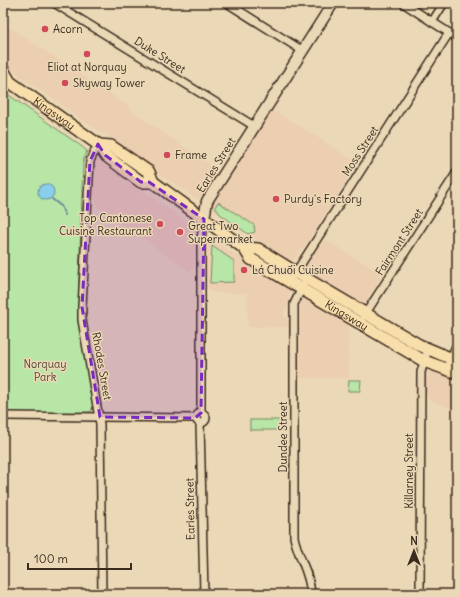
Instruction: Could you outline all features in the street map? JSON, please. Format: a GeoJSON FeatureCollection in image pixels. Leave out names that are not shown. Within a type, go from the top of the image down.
{"type":"FeatureCollection","features":[{"type":"Feature","properties":{"kind":"main road","name":"Kingsway"},"geometry":{"type":"LineString","coordinates":[[3,70],[7,81],[99,144],[105,155],[141,182],[153,182],[244,248],[258,249],[292,277],[362,319],[424,361],[451,363]]}},
{"type":"Feature","properties":{"kind":"main road","name":"Kingsway"},"geometry":{"type":"LineString","coordinates":[[362,319],[428,350],[451,363],[457,373]]}},
{"type":"Feature","properties":{"kind":"street","name":"Duke Street"},"geometry":{"type":"LineString","coordinates":[[54,3],[254,126]]}},
{"type":"Feature","properties":{"kind":"street"},"geometry":{"type":"LineString","coordinates":[[227,3],[303,51]]}},
{"type":"Feature","properties":{"kind":"street","name":"Earles Street"},"geometry":{"type":"LineString","coordinates":[[204,594],[199,418],[201,238],[206,203],[333,3]]}},
{"type":"Feature","properties":{"kind":"street"},"geometry":{"type":"LineString","coordinates":[[403,3],[457,38]]}},
{"type":"Feature","properties":{"kind":"street"},"geometry":{"type":"LineString","coordinates":[[432,22],[444,3]]}},
{"type":"Feature","properties":{"kind":"street","name":"Moss Street"},"geometry":{"type":"LineString","coordinates":[[292,277],[449,33]]}},
{"type":"Feature","properties":{"kind":"street","name":"Rhodes Street"},"geometry":{"type":"LineString","coordinates":[[99,144],[90,161],[82,320],[100,417],[102,594]]}},
{"type":"Feature","properties":{"kind":"street","name":"Fairmont Street"},"geometry":{"type":"LineString","coordinates":[[362,319],[457,172]]}},
{"type":"Feature","properties":{"kind":"street","name":"Dundee Street"},"geometry":{"type":"LineString","coordinates":[[304,284],[294,304],[294,537],[297,550],[308,572],[311,594]]}},
{"type":"Feature","properties":{"kind":"street"},"geometry":{"type":"LineString","coordinates":[[451,363],[457,344]]}},
{"type":"Feature","properties":{"kind":"street","name":"Killarney Street"},"geometry":{"type":"LineString","coordinates":[[420,594],[421,372],[428,350]]}},
{"type":"Feature","properties":{"kind":"street"},"geometry":{"type":"LineString","coordinates":[[3,416],[199,418]]}},
{"type":"Feature","properties":{"kind":"highlighted area"},"geometry":{"type":"Polygon","coordinates":[[[98,144],[105,155],[141,182],[149,182],[204,219],[201,413],[195,418],[100,417],[82,307],[90,161],[98,144]]]}},
{"type":"Feature","properties":{"kind":"shaded area"},"geometry":{"type":"Polygon","coordinates":[[[3,23],[130,107],[129,109],[219,171],[200,197],[197,199],[193,197],[3,64],[3,23]]]}},
{"type":"Feature","properties":{"kind":"shaded area"},"geometry":{"type":"Polygon","coordinates":[[[275,111],[355,161],[354,163],[356,166],[306,244],[291,262],[213,210],[213,204],[270,114],[275,111]]]}},
{"type":"Feature","properties":{"kind":"shaded area"},"geometry":{"type":"Polygon","coordinates":[[[98,159],[193,226],[195,231],[194,268],[191,269],[191,272],[97,207],[97,203],[93,200],[94,171],[92,164],[98,159]]]}},
{"type":"Feature","properties":{"kind":"shaded area"},"geometry":{"type":"Polygon","coordinates":[[[213,240],[290,290],[288,308],[283,311],[284,316],[288,318],[289,327],[248,327],[247,293],[211,293],[211,290],[207,289],[206,245],[209,241],[213,240]]]}},
{"type":"Feature","properties":{"kind":"shaded area"},"geometry":{"type":"Polygon","coordinates":[[[322,241],[327,241],[380,273],[379,275],[381,278],[363,305],[305,271],[305,267],[322,241]]]}},
{"type":"Feature","properties":{"kind":"shaded area"},"geometry":{"type":"Polygon","coordinates":[[[305,299],[348,323],[349,378],[299,378],[300,303],[301,300],[305,299]]]}},
{"type":"Feature","properties":{"kind":"shaded area"},"geometry":{"type":"Polygon","coordinates":[[[432,369],[457,378],[457,411],[429,400],[429,397],[425,395],[425,373],[427,370],[432,369]]]}},
{"type":"Feature","properties":{"kind":"green space","name":"Norquay Park"},"geometry":{"type":"Polygon","coordinates":[[[3,91],[87,151],[83,162],[78,311],[94,406],[90,412],[3,413],[3,91]]]}},
{"type":"Feature","properties":{"kind":"green space"},"geometry":{"type":"Polygon","coordinates":[[[218,202],[254,225],[255,232],[248,234],[220,214],[215,207],[218,202]]]}},
{"type":"Feature","properties":{"kind":"green space"},"geometry":{"type":"Polygon","coordinates":[[[212,246],[234,261],[234,282],[210,283],[212,246]]]}},
{"type":"Feature","properties":{"kind":"green space"},"geometry":{"type":"Polygon","coordinates":[[[349,380],[361,380],[360,391],[348,391],[349,380]]]}},
{"type":"Feature","properties":{"kind":"green space"},"geometry":{"type":"Polygon","coordinates":[[[250,420],[283,420],[283,430],[250,430],[250,420]]]}},
{"type":"Feature","properties":{"kind":"water"},"geometry":{"type":"Polygon","coordinates":[[[46,184],[53,189],[54,192],[49,199],[46,200],[39,195],[38,192],[43,185],[46,184]]]}},
{"type":"Feature","properties":{"kind":"waterway"},"geometry":{"type":"LineString","coordinates":[[52,199],[61,206],[65,215]]}},
{"type":"Feature","properties":{"kind":"place","name":"Acorn"},"geometry":{"type":"Point","coordinates":[45,29]}},
{"type":"Feature","properties":{"kind":"place","name":"Eliot at Norquay"},"geometry":{"type":"Point","coordinates":[87,54]}},
{"type":"Feature","properties":{"kind":"place","name":"Skyway Tower"},"geometry":{"type":"Point","coordinates":[65,83]}},
{"type":"Feature","properties":{"kind":"place","name":"Frame"},"geometry":{"type":"Point","coordinates":[167,155]}},
{"type":"Feature","properties":{"kind":"place","name":"Purdy's Factory"},"geometry":{"type":"Point","coordinates":[276,199]}},
{"type":"Feature","properties":{"kind":"place","name":"Top Cantonese Cuisine Restaurant"},"geometry":{"type":"Point","coordinates":[160,224]}},
{"type":"Feature","properties":{"kind":"place","name":"Great Two Supermarket"},"geometry":{"type":"Point","coordinates":[180,232]}},
{"type":"Feature","properties":{"kind":"place","name":"Lá Chuối Cuisine"},"geometry":{"type":"Point","coordinates":[244,270]}}]}
